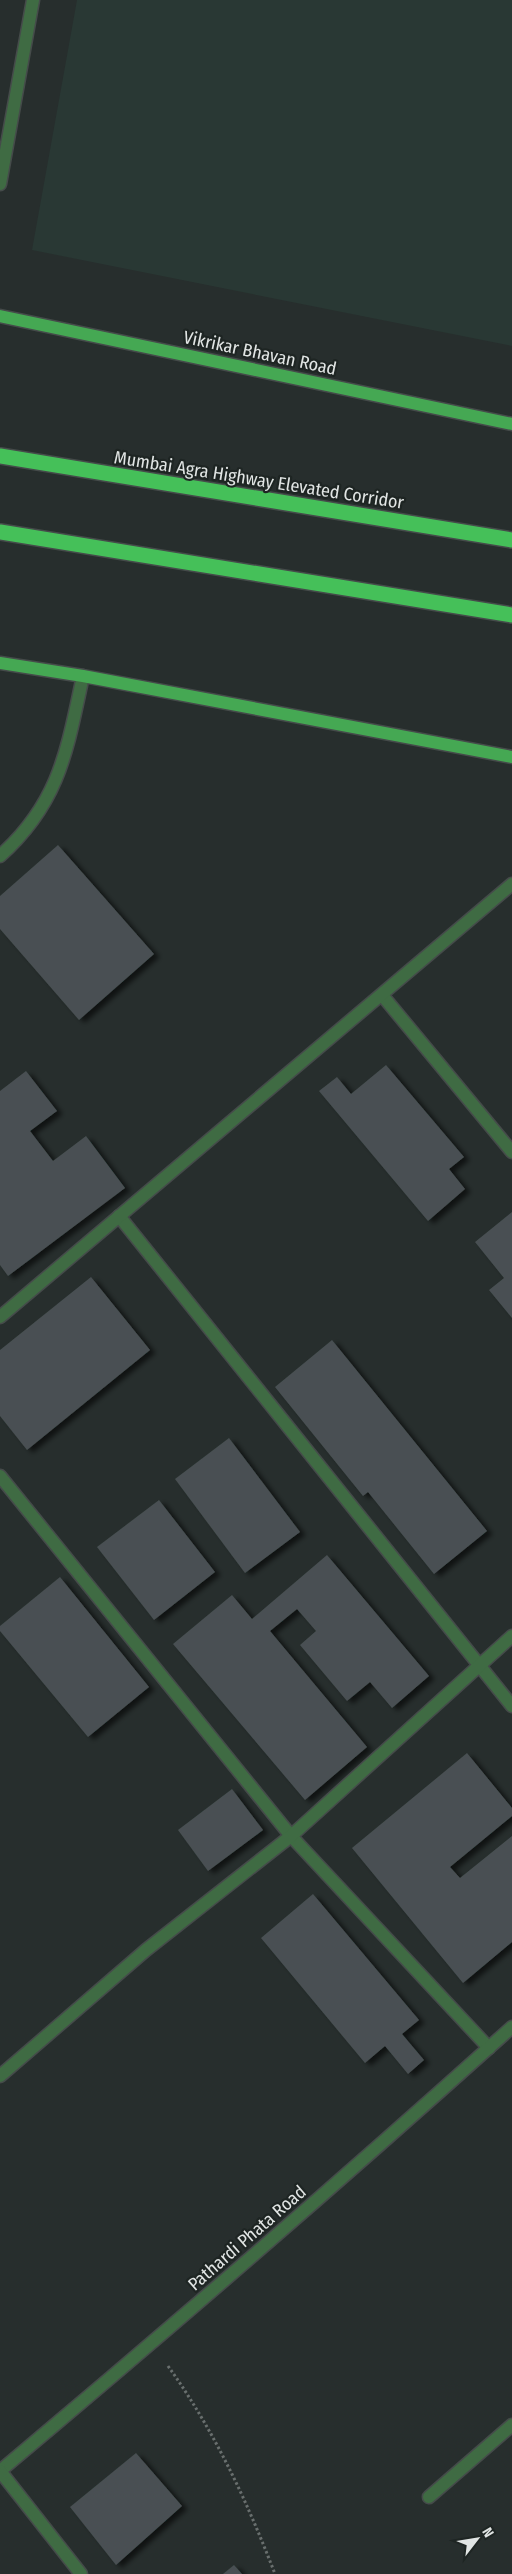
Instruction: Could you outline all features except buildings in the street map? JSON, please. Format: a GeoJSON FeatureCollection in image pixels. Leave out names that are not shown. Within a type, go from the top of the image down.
{"type":"FeatureCollection","features":[{"type":"Feature","properties":{"kind":"highway","name":"Mumbai Agra Highway Elevated Corridor"},"geometry":{"type":"LineString","coordinates":[[0,456],[512,540]]}},
{"type":"Feature","properties":{"kind":"highway"},"geometry":{"type":"LineString","coordinates":[[0,532],[512,615]]}},
{"type":"Feature","properties":{"kind":"main road","name":"Vikrikar Bhavan Road"},"geometry":{"type":"LineString","coordinates":[[0,316],[512,424]]}},
{"type":"Feature","properties":{"kind":"main road"},"geometry":{"type":"LineString","coordinates":[[0,662],[512,757]]}},
{"type":"Feature","properties":{"kind":"street"},"geometry":{"type":"LineString","coordinates":[[0,184],[33,0]]}},
{"type":"Feature","properties":{"kind":"street"},"geometry":{"type":"LineString","coordinates":[[0,856],[34,820],[56,782],[65,757],[83,676]]}},
{"type":"Feature","properties":{"kind":"street"},"geometry":{"type":"LineString","coordinates":[[0,1317],[512,884]]}},
{"type":"Feature","properties":{"kind":"street"},"geometry":{"type":"LineString","coordinates":[[382,995],[512,1152]]}},
{"type":"Feature","properties":{"kind":"street"},"geometry":{"type":"LineString","coordinates":[[119,1216],[512,1706]]}},
{"type":"Feature","properties":{"kind":"street"},"geometry":{"type":"LineString","coordinates":[[0,1476],[291,1836],[489,2048]]}},
{"type":"Feature","properties":{"kind":"street"},"geometry":{"type":"LineString","coordinates":[[0,2076],[146,1950],[291,1836],[512,1636]]}},
{"type":"Feature","properties":{"kind":"street","name":"Pathardi Phata Road"},"geometry":{"type":"LineString","coordinates":[[0,2471],[376,2150],[512,2027]]}},
{"type":"Feature","properties":{"kind":"street"},"geometry":{"type":"LineString","coordinates":[[429,2497],[512,2424]]}},
{"type":"Feature","properties":{"kind":"street"},"geometry":{"type":"LineString","coordinates":[[0,2471],[81,2574]]}},
{"type":"Feature","properties":{"kind":"path"},"geometry":{"type":"LineString","coordinates":[[151,2344],[183,2387],[214,2440],[249,2507],[274,2574]]}},
{"type":"Feature","properties":{"kind":"shaded area"},"geometry":{"type":"Polygon","coordinates":[[[77,0],[512,0],[512,346],[32,250],[77,0]]]}}]}
